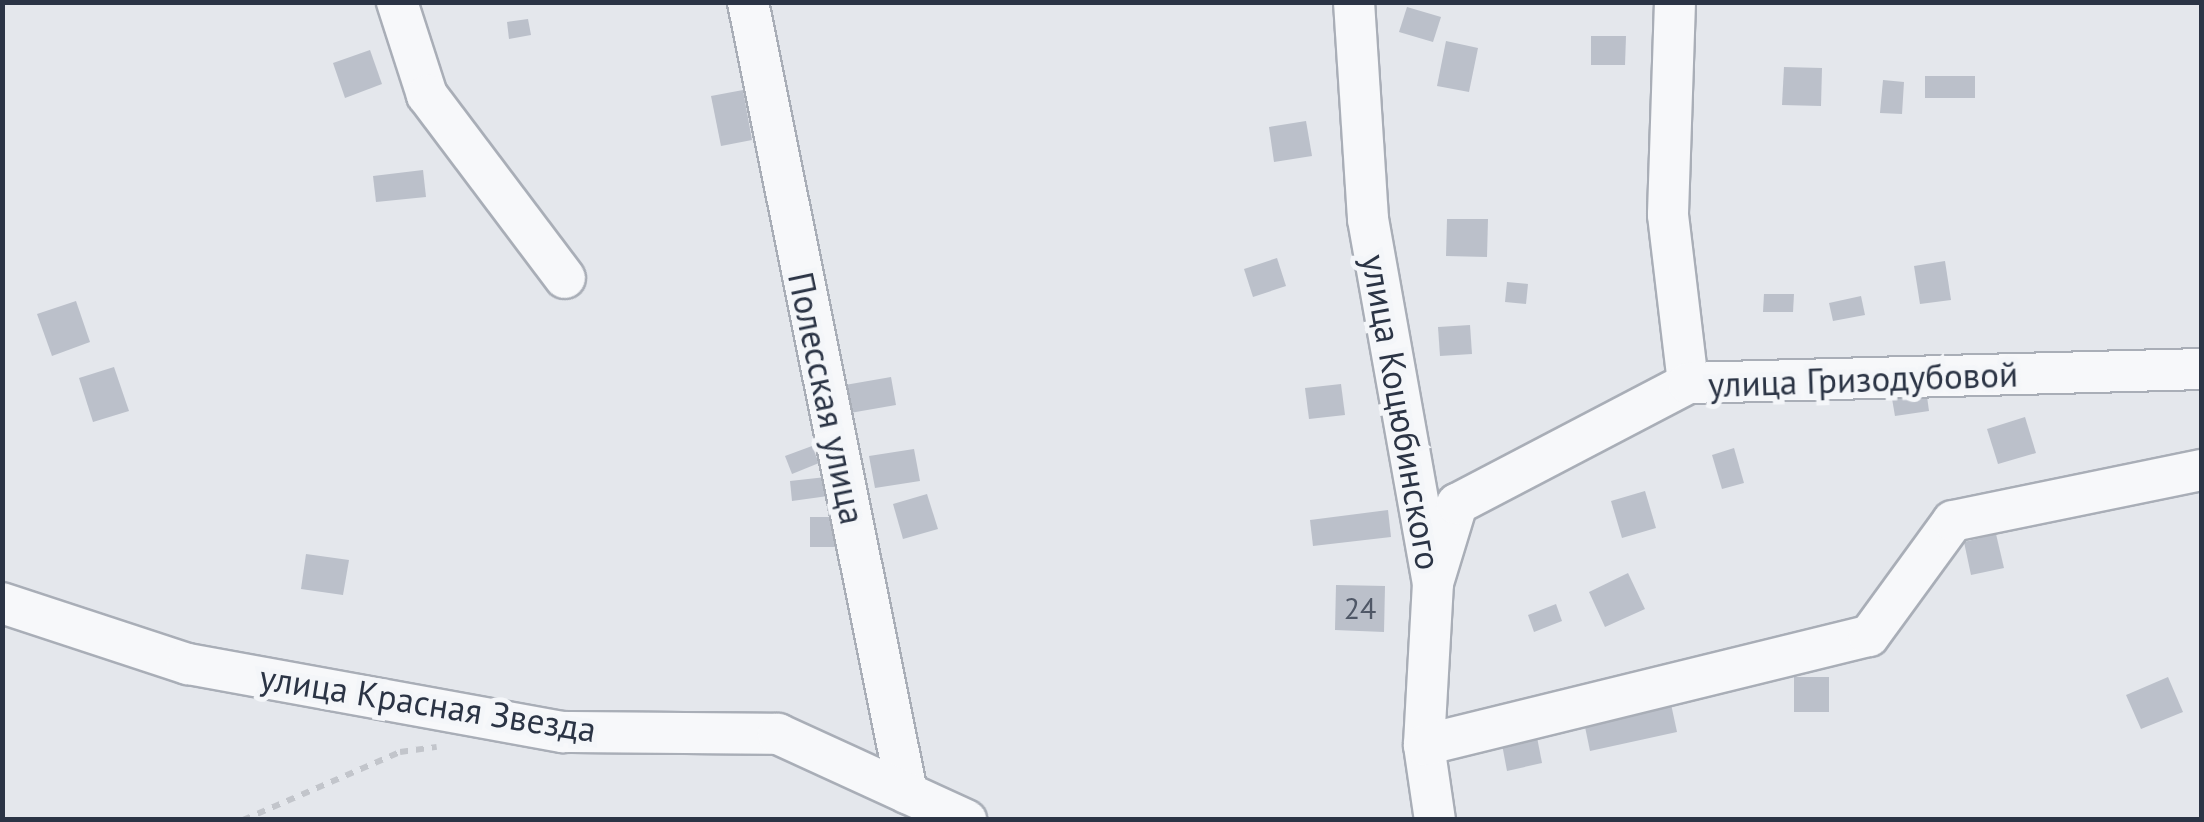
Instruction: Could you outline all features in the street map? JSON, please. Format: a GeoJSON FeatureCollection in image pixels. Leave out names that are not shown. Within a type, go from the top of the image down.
{"type":"FeatureCollection","features":[{"type":"Feature","properties":{"kind":"street"},"geometry":{"type":"LineString","coordinates":[[397,2],[427,95],[564,278]]}},
{"type":"Feature","properties":{"kind":"street","name":"Полесская улица"},"geometry":{"type":"LineString","coordinates":[[748,2],[907,793]]}},
{"type":"Feature","properties":{"kind":"street","name":"улица Коцюбинского"},"geometry":{"type":"LineString","coordinates":[[1354,2],[1368,219],[1433,583],[1424,745],[1436,820]]}},
{"type":"Feature","properties":{"kind":"street"},"geometry":{"type":"LineString","coordinates":[[1674,2],[1668,215],[1688,383]]}},
{"type":"Feature","properties":{"kind":"street","name":"улица Гризодубовой"},"geometry":{"type":"LineString","coordinates":[[1433,583],[1457,504],[1688,383],[2202,370]]}},
{"type":"Feature","properties":{"kind":"street"},"geometry":{"type":"LineString","coordinates":[[1424,745],[1868,636],[1953,520],[2202,470]]}},
{"type":"Feature","properties":{"kind":"street","name":"улица Красная Звезда"},"geometry":{"type":"LineString","coordinates":[[2,603],[188,664],[563,732],[778,734],[966,820]]}},
{"type":"Feature","properties":{"kind":"path"},"geometry":{"type":"LineString","coordinates":[[243,820],[400,752],[454,745]]}},
{"type":"Feature","properties":{"kind":"building"},"geometry":{"type":"Polygon","coordinates":[[[1407,7],[1441,17],[1433,42],[1399,32],[1407,7]]]}},
{"type":"Feature","properties":{"kind":"building"},"geometry":{"type":"Polygon","coordinates":[[[528,19],[531,35],[509,39],[507,22],[528,19]]]}},
{"type":"Feature","properties":{"kind":"building"},"geometry":{"type":"Polygon","coordinates":[[[1591,36],[1626,36],[1625,65],[1591,65],[1591,36]]]}},
{"type":"Feature","properties":{"kind":"building"},"geometry":{"type":"Polygon","coordinates":[[[1446,41],[1478,48],[1469,92],[1437,86],[1446,41]]]}},
{"type":"Feature","properties":{"kind":"building"},"geometry":{"type":"Polygon","coordinates":[[[370,50],[382,84],[345,98],[333,63],[370,50]]]}},
{"type":"Feature","properties":{"kind":"building"},"geometry":{"type":"Polygon","coordinates":[[[1784,67],[1822,68],[1821,106],[1782,105],[1784,67]]]}},
{"type":"Feature","properties":{"kind":"building"},"geometry":{"type":"Polygon","coordinates":[[[1925,76],[1975,76],[1975,98],[1925,98],[1925,76]]]}},
{"type":"Feature","properties":{"kind":"building"},"geometry":{"type":"Polygon","coordinates":[[[1883,80],[1904,82],[1902,114],[1880,113],[1883,80]]]}},
{"type":"Feature","properties":{"kind":"building"},"geometry":{"type":"Polygon","coordinates":[[[743,90],[752,140],[721,146],[711,96],[743,90]]]}},
{"type":"Feature","properties":{"kind":"building"},"geometry":{"type":"Polygon","coordinates":[[[1306,121],[1312,156],[1274,162],[1269,127],[1306,121]]]}},
{"type":"Feature","properties":{"kind":"building"},"geometry":{"type":"Polygon","coordinates":[[[423,170],[426,197],[376,202],[373,176],[423,170]]]}},
{"type":"Feature","properties":{"kind":"building"},"geometry":{"type":"Polygon","coordinates":[[[1447,219],[1488,219],[1487,257],[1446,256],[1447,219]]]}},
{"type":"Feature","properties":{"kind":"building"},"geometry":{"type":"Polygon","coordinates":[[[1277,258],[1286,286],[1253,297],[1244,269],[1277,258]]]}},
{"type":"Feature","properties":{"kind":"building"},"geometry":{"type":"Polygon","coordinates":[[[1945,261],[1951,300],[1920,304],[1914,266],[1945,261]]]}},
{"type":"Feature","properties":{"kind":"building"},"geometry":{"type":"Polygon","coordinates":[[[1507,282],[1528,284],[1526,304],[1505,302],[1507,282]]]}},
{"type":"Feature","properties":{"kind":"building"},"geometry":{"type":"Polygon","coordinates":[[[1764,294],[1794,294],[1793,312],[1763,312],[1764,294]]]}},
{"type":"Feature","properties":{"kind":"building"},"geometry":{"type":"Polygon","coordinates":[[[1861,296],[1865,315],[1833,321],[1829,303],[1861,296]]]}},
{"type":"Feature","properties":{"kind":"building"},"geometry":{"type":"Polygon","coordinates":[[[76,301],[90,342],[52,356],[37,314],[76,301]]]}},
{"type":"Feature","properties":{"kind":"building"},"geometry":{"type":"Polygon","coordinates":[[[1470,325],[1472,354],[1440,356],[1438,327],[1470,325]]]}},
{"type":"Feature","properties":{"kind":"building"},"geometry":{"type":"Polygon","coordinates":[[[114,367],[129,411],[93,422],[79,378],[114,367]]]}},
{"type":"Feature","properties":{"kind":"building"},"geometry":{"type":"Polygon","coordinates":[[[891,377],[896,405],[850,413],[845,385],[891,377]]]}},
{"type":"Feature","properties":{"kind":"building"},"geometry":{"type":"Polygon","coordinates":[[[1925,382],[1929,411],[1895,416],[1890,387],[1925,382]]]}},
{"type":"Feature","properties":{"kind":"building"},"geometry":{"type":"Polygon","coordinates":[[[1341,384],[1345,415],[1309,419],[1305,388],[1341,384]]]}},
{"type":"Feature","properties":{"kind":"building"},"geometry":{"type":"Polygon","coordinates":[[[2025,417],[2036,453],[1998,464],[1987,429],[2025,417]]]}},
{"type":"Feature","properties":{"kind":"building"},"geometry":{"type":"Polygon","coordinates":[[[812,446],[819,463],[792,474],[785,456],[812,446]]]}},
{"type":"Feature","properties":{"kind":"building"},"geometry":{"type":"Polygon","coordinates":[[[1734,448],[1744,483],[1722,489],[1712,455],[1734,448]]]}},
{"type":"Feature","properties":{"kind":"building"},"geometry":{"type":"Polygon","coordinates":[[[914,449],[920,481],[875,488],[869,456],[914,449]]]}},
{"type":"Feature","properties":{"kind":"building"},"geometry":{"type":"Polygon","coordinates":[[[826,477],[828,496],[792,501],[790,481],[826,477]]]}},
{"type":"Feature","properties":{"kind":"building"},"geometry":{"type":"Polygon","coordinates":[[[1645,491],[1656,528],[1622,538],[1611,501],[1645,491]]]}},
{"type":"Feature","properties":{"kind":"building"},"geometry":{"type":"Polygon","coordinates":[[[927,494],[938,529],[903,539],[893,504],[927,494]]]}},
{"type":"Feature","properties":{"kind":"building"},"geometry":{"type":"Polygon","coordinates":[[[1388,510],[1391,537],[1313,546],[1310,520],[1388,510]]]}},
{"type":"Feature","properties":{"kind":"building"},"geometry":{"type":"Polygon","coordinates":[[[810,517],[844,517],[844,547],[810,547],[810,517]]]}},
{"type":"Feature","properties":{"kind":"building"},"geometry":{"type":"Polygon","coordinates":[[[1996,534],[2004,568],[1971,575],[1964,542],[1996,534]]]}},
{"type":"Feature","properties":{"kind":"building"},"geometry":{"type":"Polygon","coordinates":[[[306,554],[349,560],[343,595],[301,589],[306,554]]]}},
{"type":"Feature","properties":{"kind":"building"},"geometry":{"type":"Polygon","coordinates":[[[1628,573],[1645,609],[1605,627],[1589,592],[1628,573]]]}},
{"type":"Feature","properties":{"kind":"building"},"geometry":{"type":"Polygon","coordinates":[[[1336,585],[1385,586],[1384,632],[1335,630],[1336,585]]]}},
{"type":"Feature","properties":{"kind":"building"},"geometry":{"type":"Polygon","coordinates":[[[1556,604],[1562,621],[1534,632],[1528,615],[1556,604]]]}},
{"type":"Feature","properties":{"kind":"building"},"geometry":{"type":"Polygon","coordinates":[[[1794,677],[1829,677],[1829,712],[1794,712],[1794,677]]]}},
{"type":"Feature","properties":{"kind":"building"},"geometry":{"type":"Polygon","coordinates":[[[2168,677],[2183,712],[2141,729],[2126,695],[2168,677]]]}},
{"type":"Feature","properties":{"kind":"building"},"geometry":{"type":"Polygon","coordinates":[[[1671,704],[1677,732],[1590,751],[1584,722],[1671,704]]]}},
{"type":"Feature","properties":{"kind":"building"},"geometry":{"type":"Polygon","coordinates":[[[1536,732],[1542,763],[1507,771],[1501,739],[1536,732]]]}}]}
